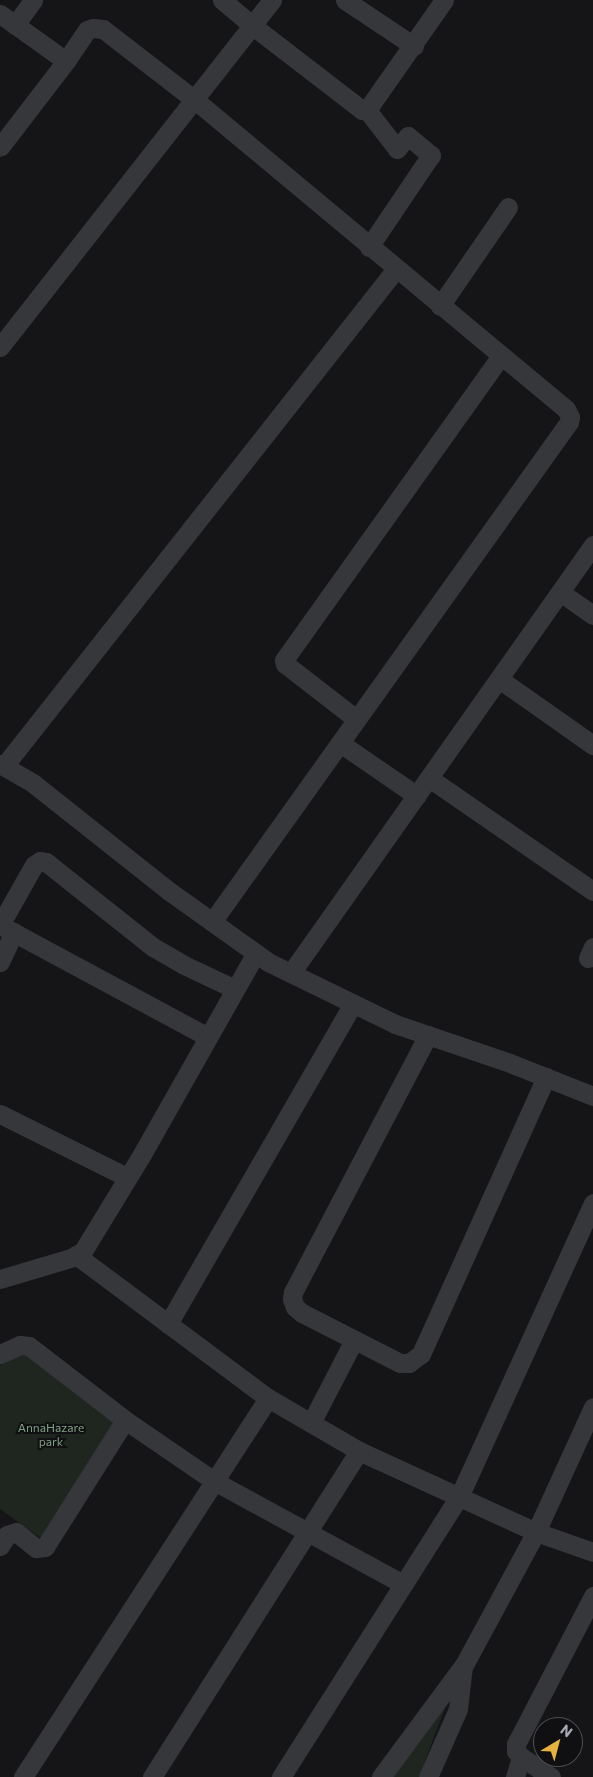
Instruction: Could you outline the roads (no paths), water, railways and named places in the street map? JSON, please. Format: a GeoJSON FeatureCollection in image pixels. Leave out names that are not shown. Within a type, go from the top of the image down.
{"type":"FeatureCollection","features":[{"type":"Feature","properties":{"kind":"street"},"geometry":{"type":"LineString","coordinates":[[32,0],[7,20],[66,61]]}},
{"type":"Feature","properties":{"kind":"street"},"geometry":{"type":"LineString","coordinates":[[222,0],[362,110],[367,110],[397,149],[408,136],[432,155],[369,247]]}},
{"type":"Feature","properties":{"kind":"street"},"geometry":{"type":"LineString","coordinates":[[0,347],[272,0]]}},
{"type":"Feature","properties":{"kind":"street"},"geometry":{"type":"LineString","coordinates":[[367,110],[414,46],[444,0]]}},
{"type":"Feature","properties":{"kind":"street"},"geometry":{"type":"LineString","coordinates":[[353,2],[414,46]]}},
{"type":"Feature","properties":{"kind":"street"},"geometry":{"type":"LineString","coordinates":[[0,147],[66,61],[87,30],[93,28],[103,29],[195,100],[369,247],[566,409],[570,417],[569,422],[212,922]]}},
{"type":"Feature","properties":{"kind":"street"},"geometry":{"type":"LineString","coordinates":[[440,306],[508,207]]}},
{"type":"Feature","properties":{"kind":"street"},"geometry":{"type":"LineString","coordinates":[[396,269],[2,765],[34,784],[169,892],[256,953],[291,974],[395,1024],[546,1077],[593,1096]]}},
{"type":"Feature","properties":{"kind":"street"},"geometry":{"type":"LineString","coordinates":[[356,719],[285,664],[284,660],[501,356]]}},
{"type":"Feature","properties":{"kind":"street"},"geometry":{"type":"LineString","coordinates":[[291,974],[593,545]]}},
{"type":"Feature","properties":{"kind":"street"},"geometry":{"type":"LineString","coordinates":[[560,592],[593,615]]}},
{"type":"Feature","properties":{"kind":"street"},"geometry":{"type":"LineString","coordinates":[[499,679],[593,745]]}},
{"type":"Feature","properties":{"kind":"street"},"geometry":{"type":"LineString","coordinates":[[340,743],[416,796]]}},
{"type":"Feature","properties":{"kind":"street"},"geometry":{"type":"LineString","coordinates":[[429,778],[593,891]]}},
{"type":"Feature","properties":{"kind":"street"},"geometry":{"type":"LineString","coordinates":[[0,962],[5,928],[34,865],[40,861],[46,862],[153,947],[184,965],[235,989]]}},
{"type":"Feature","properties":{"kind":"street"},"geometry":{"type":"LineString","coordinates":[[5,928],[208,1037]]}},
{"type":"Feature","properties":{"kind":"street"},"geometry":{"type":"LineString","coordinates":[[0,1279],[76,1255],[83,1251],[256,953]]}},
{"type":"Feature","properties":{"kind":"street"},"geometry":{"type":"LineString","coordinates":[[168,1324],[353,1003]]}},
{"type":"Feature","properties":{"kind":"street"},"geometry":{"type":"LineString","coordinates":[[428,1035],[293,1292],[295,1307],[302,1313],[400,1363],[409,1363],[421,1354],[546,1077]]}},
{"type":"Feature","properties":{"kind":"street"},"geometry":{"type":"LineString","coordinates":[[0,1114],[127,1177]]}},
{"type":"Feature","properties":{"kind":"street"},"geometry":{"type":"LineString","coordinates":[[281,1777],[459,1497],[593,1203]]}},
{"type":"Feature","properties":{"kind":"street"},"geometry":{"type":"LineString","coordinates":[[76,1255],[268,1398],[359,1451],[536,1532],[593,1552]]}},
{"type":"Feature","properties":{"kind":"street"},"geometry":{"type":"LineString","coordinates":[[311,1423],[354,1340]]}},
{"type":"Feature","properties":{"kind":"street"},"geometry":{"type":"LineString","coordinates":[[0,1354],[20,1346],[29,1346],[125,1420],[214,1481],[403,1584]]}},
{"type":"Feature","properties":{"kind":"street"},"geometry":{"type":"LineString","coordinates":[[23,1777],[268,1398]]}},
{"type":"Feature","properties":{"kind":"street"},"geometry":{"type":"LineString","coordinates":[[381,1777],[464,1665],[536,1532],[593,1407]]}},
{"type":"Feature","properties":{"kind":"street"},"geometry":{"type":"LineString","coordinates":[[4,1534],[16,1532],[36,1548],[45,1547],[125,1420]]}},
{"type":"Feature","properties":{"kind":"street"},"geometry":{"type":"LineString","coordinates":[[152,1777],[359,1451]]}},
{"type":"Feature","properties":{"kind":"street"},"geometry":{"type":"LineString","coordinates":[[551,1777],[521,1757],[516,1751],[516,1744],[593,1596]]}},
{"type":"Feature","properties":{"kind":"street"},"geometry":{"type":"LineString","coordinates":[[428,1777],[458,1709],[464,1665]]}},
{"type":"Feature","properties":{"kind":"street"},"geometry":{"type":"LineString","coordinates":[[514,1777],[521,1757]]}},
{"type":"Feature","properties":{"kind":"park label","name":"AnnaHazare park"},"geometry":{"type":"Point","coordinates":[51,1435]}}]}
